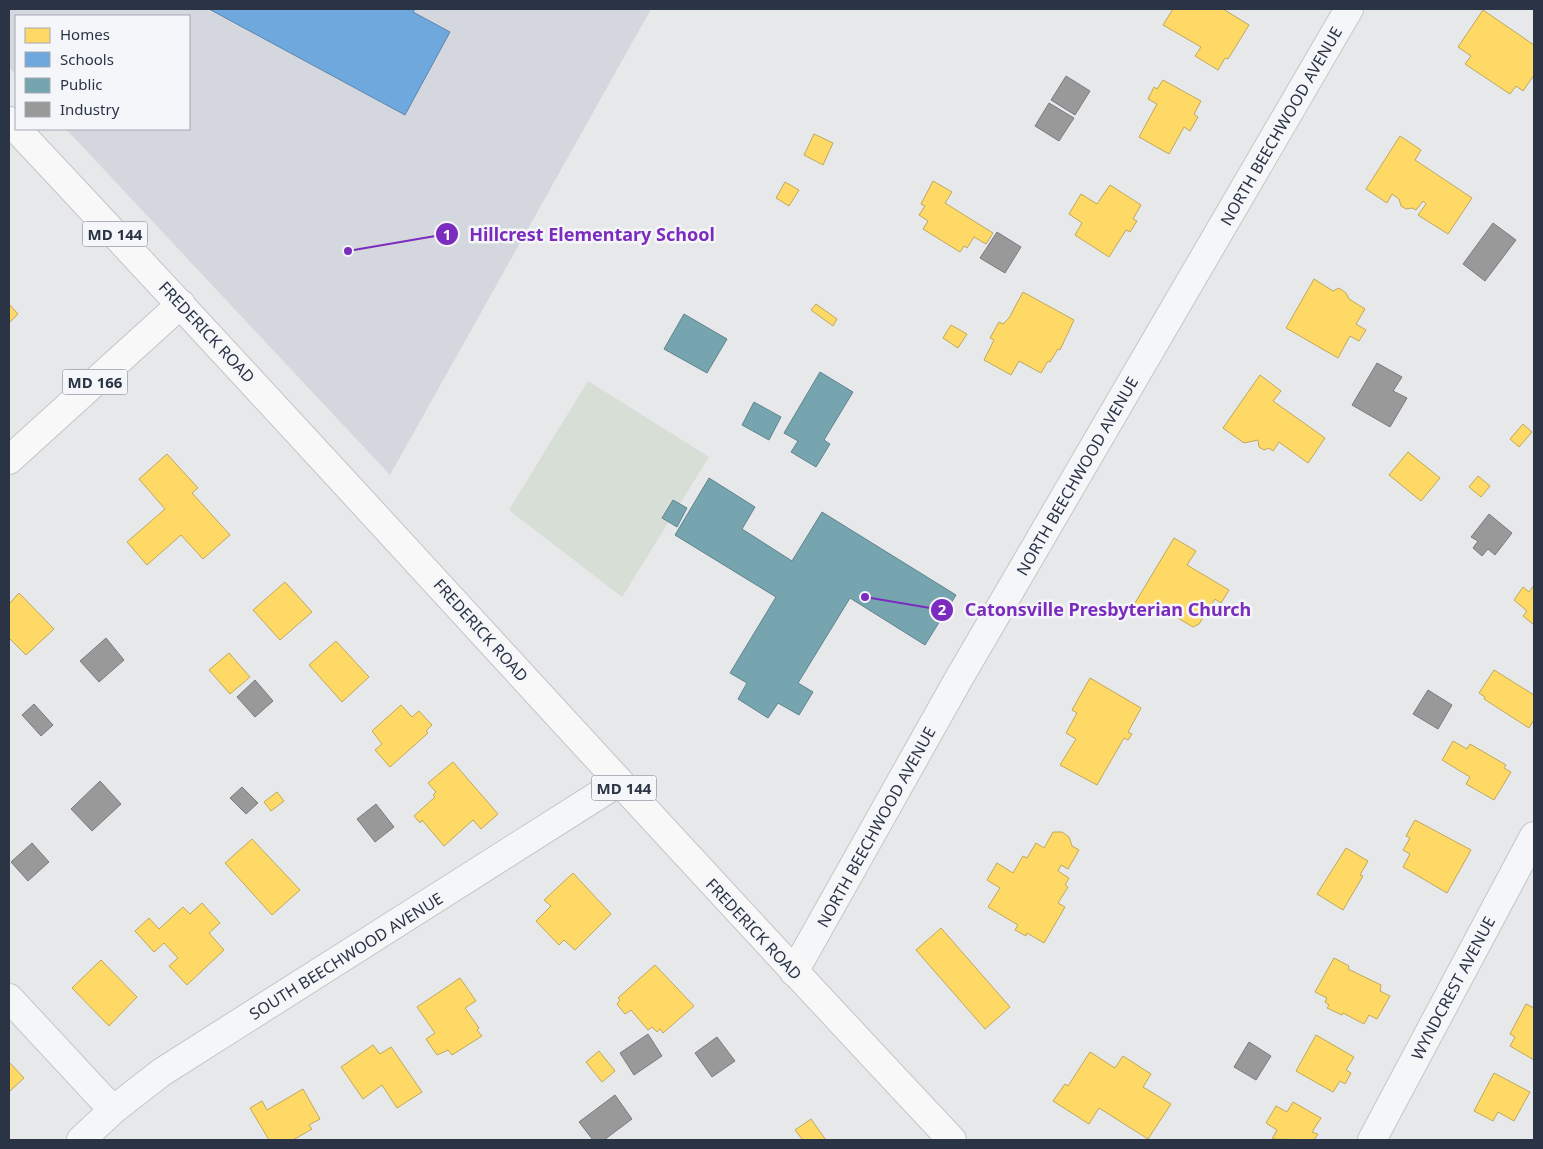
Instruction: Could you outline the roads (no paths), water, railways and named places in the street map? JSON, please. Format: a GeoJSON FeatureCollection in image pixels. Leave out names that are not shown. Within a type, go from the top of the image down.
{"type":"FeatureCollection","features":[{"type":"Feature","properties":{"kind":"main road","name":"FREDERICK ROAD"},"geometry":{"type":"LineString","coordinates":[[17,130],[374,512],[619,782],[952,1140]]}},
{"type":"Feature","properties":{"kind":"main road","name":"MD 166"},"geometry":{"type":"LineString","coordinates":[[9,460],[181,304]]}},
{"type":"Feature","properties":{"kind":"street","name":"NORTH BEECHWOOD AVENUE"},"geometry":{"type":"LineString","coordinates":[[794,972],[958,680],[1349,9]]}},
{"type":"Feature","properties":{"kind":"street","name":"SOUTH BEECHWOOD AVENUE"},"geometry":{"type":"LineString","coordinates":[[82,1140],[113,1110],[162,1072],[619,782]]}},
{"type":"Feature","properties":{"kind":"street","name":"WYNDCREST AVENUE"},"geometry":{"type":"LineString","coordinates":[[1372,1140],[1534,836]]}},
{"type":"Feature","properties":{"kind":"street"},"geometry":{"type":"LineString","coordinates":[[9,998],[113,1110]]}},
{"type":"Feature","properties":{"kind":"place","name":"Hillcrest Elementary School"},"geometry":{"type":"Point","coordinates":[348,251]}},
{"type":"Feature","properties":{"kind":"place","name":"Catonsville Presbyterian Church"},"geometry":{"type":"Point","coordinates":[865,597]}}]}
